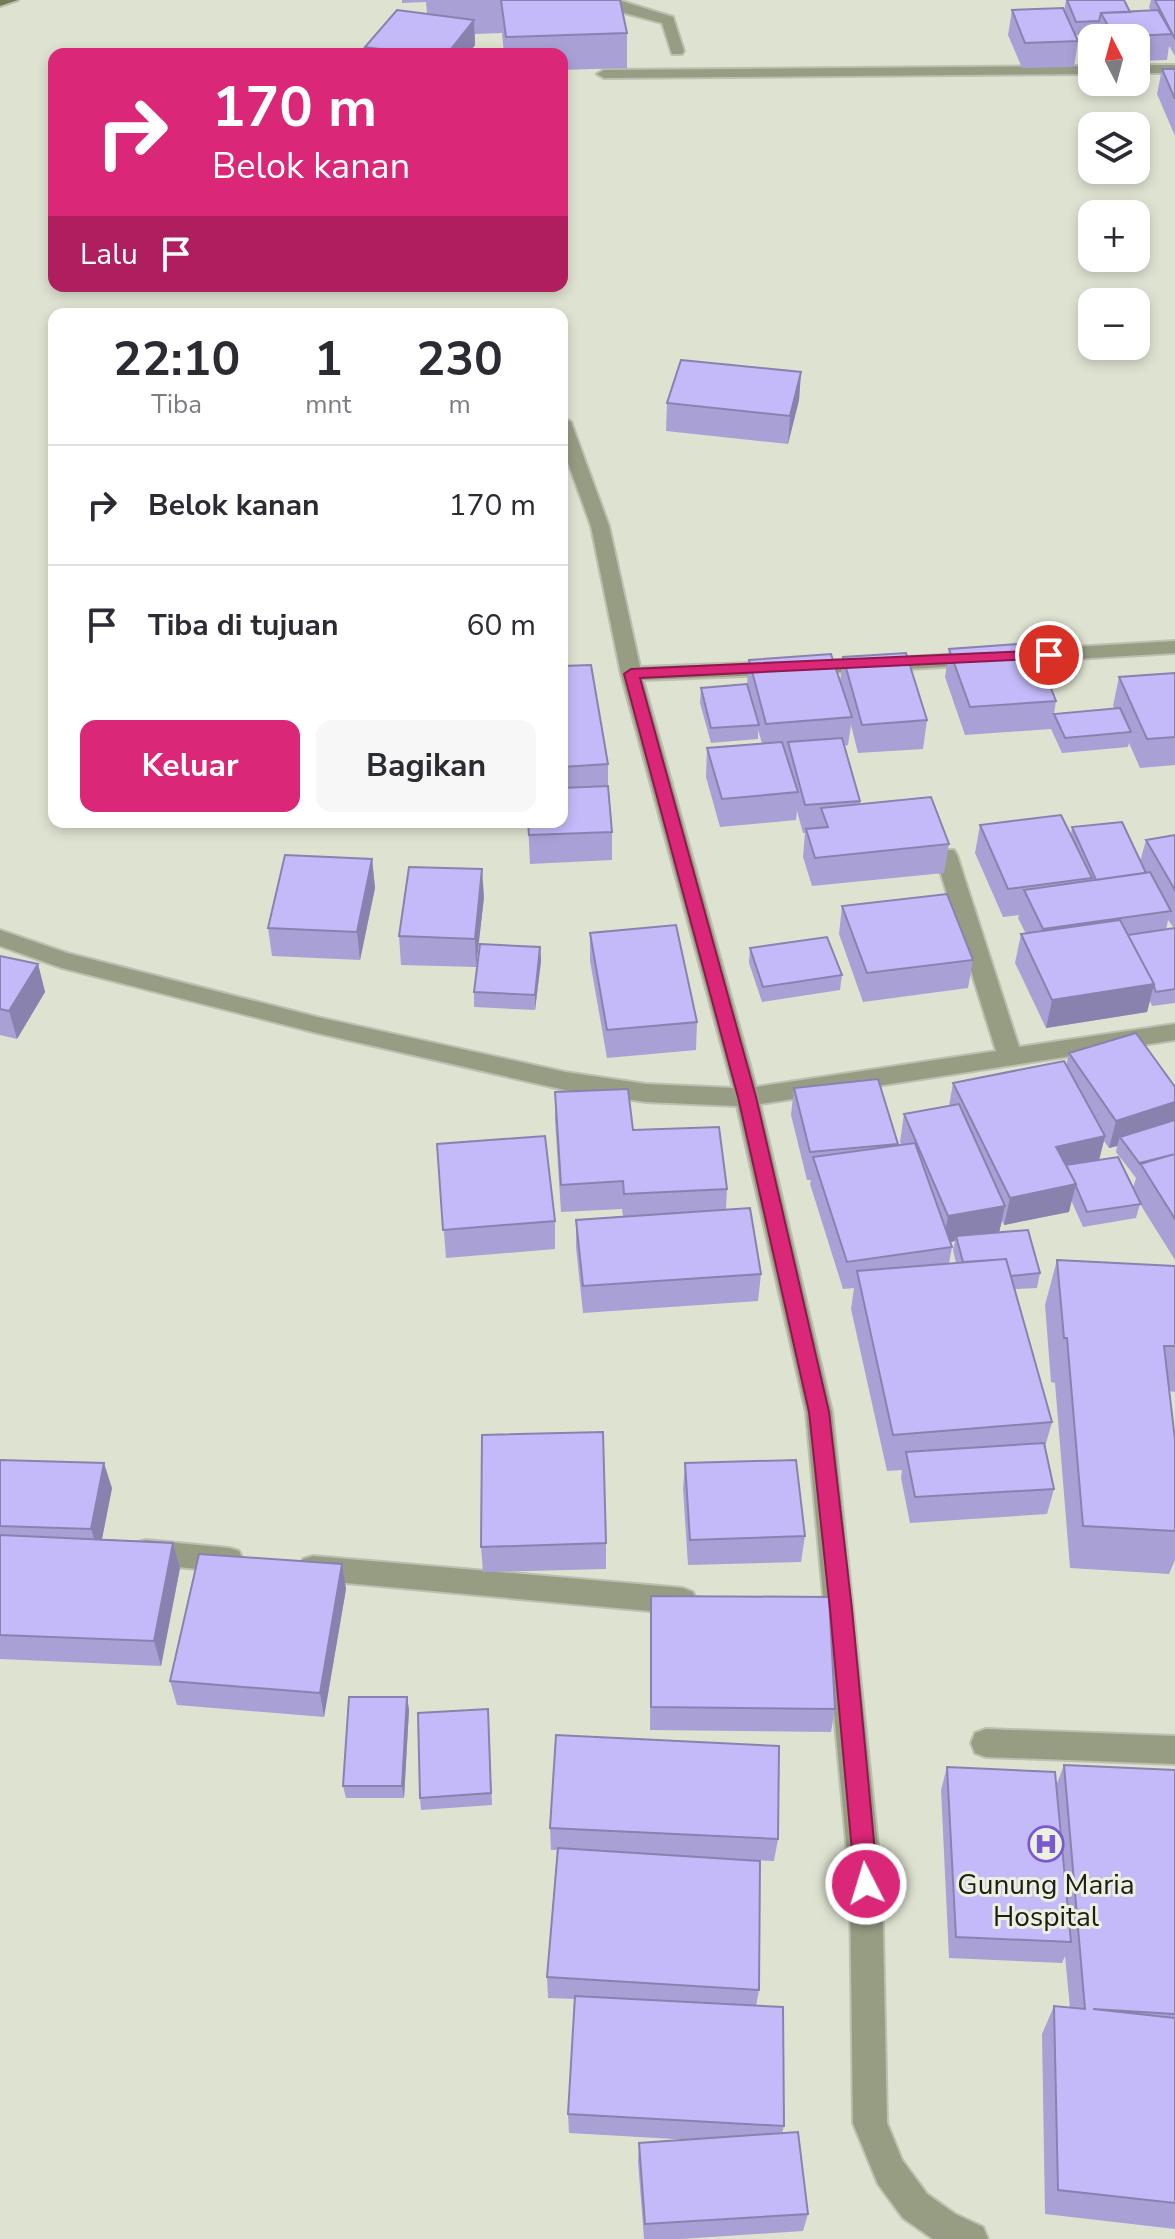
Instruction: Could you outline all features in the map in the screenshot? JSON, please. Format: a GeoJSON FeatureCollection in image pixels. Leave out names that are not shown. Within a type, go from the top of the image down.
{"type":"FeatureCollection","features":[{"type":"Feature","properties":{"kind":"main road"},"geometry":{"type":"LineString","coordinates":[[0,2],[11,0]]}},
{"type":"Feature","properties":{"kind":"street"},"geometry":{"type":"LineString","coordinates":[[607,0],[626,9],[668,20],[677,51]]}},
{"type":"Feature","properties":{"kind":"street"},"geometry":{"type":"LineString","coordinates":[[1150,69],[1175,69]]}},
{"type":"Feature","properties":{"kind":"street"},"geometry":{"type":"LineString","coordinates":[[604,74],[1078,70]]}},
{"type":"Feature","properties":{"kind":"street"},"geometry":{"type":"LineString","coordinates":[[568,438],[600,526],[631,674],[747,1097],[819,1412],[866,1884],[870,2123],[890,2172],[915,2206],[943,2226],[971,2239]]}},
{"type":"Feature","properties":{"kind":"street"},"geometry":{"type":"LineString","coordinates":[[631,674],[892,664],[1175,647]]}},
{"type":"Feature","properties":{"kind":"street"},"geometry":{"type":"LineString","coordinates":[[946,855],[1010,1057]]}},
{"type":"Feature","properties":{"kind":"street"},"geometry":{"type":"LineString","coordinates":[[0,938],[62,960],[301,1021],[565,1081],[646,1093],[747,1097],[1175,1032]]}},
{"type":"Feature","properties":{"kind":"street"},"geometry":{"type":"LineString","coordinates":[[125,1549],[248,1562]]}},
{"type":"Feature","properties":{"kind":"street"},"geometry":{"type":"LineString","coordinates":[[279,1565],[465,1584],[716,1603]]}},
{"type":"Feature","properties":{"kind":"street"},"geometry":{"type":"LineString","coordinates":[[810,1607],[841,1609]]}},
{"type":"Feature","properties":{"kind":"street"},"geometry":{"type":"LineString","coordinates":[[986,1743],[1175,1750]]}},
{"type":"Feature","properties":{"kind":"building"},"geometry":{"type":"Polygon","coordinates":[[[501,0],[620,0],[627,33],[506,37],[501,0]]]}},
{"type":"Feature","properties":{"kind":"building"},"geometry":{"type":"Polygon","coordinates":[[[1067,0],[1124,0],[1130,12],[1101,13],[1099,21],[1076,22],[1067,0]]]}},
{"type":"Feature","properties":{"kind":"building"},"geometry":{"type":"Polygon","coordinates":[[[1155,0],[1175,0],[1175,39],[1155,0]]]}},
{"type":"Feature","properties":{"kind":"building"},"geometry":{"type":"Polygon","coordinates":[[[1063,8],[1078,41],[1025,43],[1012,10],[1063,8]]]}},
{"type":"Feature","properties":{"kind":"building"},"geometry":{"type":"Polygon","coordinates":[[[397,10],[474,20],[452,48],[365,47],[397,10]]]}},
{"type":"Feature","properties":{"kind":"building"},"geometry":{"type":"Polygon","coordinates":[[[1158,10],[1172,34],[1150,35],[1150,24],[1107,24],[1101,13],[1158,10]]]}},
{"type":"Feature","properties":{"kind":"building"},"geometry":{"type":"Polygon","coordinates":[[[1162,69],[1175,69],[1175,99],[1162,69]]]}},
{"type":"Feature","properties":{"kind":"building"},"geometry":{"type":"Polygon","coordinates":[[[681,360],[801,372],[790,416],[667,403],[681,360]]]}},
{"type":"Feature","properties":{"kind":"building"},"geometry":{"type":"Polygon","coordinates":[[[1033,643],[1056,701],[970,707],[949,649],[1033,643]]]}},
{"type":"Feature","properties":{"kind":"building"},"geometry":{"type":"Polygon","coordinates":[[[906,653],[927,720],[862,725],[843,657],[906,653]]]}},
{"type":"Feature","properties":{"kind":"building"},"geometry":{"type":"Polygon","coordinates":[[[831,654],[852,717],[766,724],[749,660],[831,654]]]}},
{"type":"Feature","properties":{"kind":"building"},"geometry":{"type":"Polygon","coordinates":[[[591,665],[608,764],[568,767],[568,666],[591,665]]]}},
{"type":"Feature","properties":{"kind":"building"},"geometry":{"type":"Polygon","coordinates":[[[1175,673],[1175,737],[1147,739],[1119,677],[1175,673]]]}},
{"type":"Feature","properties":{"kind":"building"},"geometry":{"type":"Polygon","coordinates":[[[747,684],[759,725],[711,728],[701,688],[747,684]]]}},
{"type":"Feature","properties":{"kind":"building"},"geometry":{"type":"Polygon","coordinates":[[[1120,708],[1131,732],[1065,738],[1054,714],[1120,708]]]}},
{"type":"Feature","properties":{"kind":"building"},"geometry":{"type":"Polygon","coordinates":[[[842,738],[860,801],[805,805],[788,742],[842,738]]]}},
{"type":"Feature","properties":{"kind":"building"},"geometry":{"type":"Polygon","coordinates":[[[782,742],[798,792],[722,799],[707,748],[782,742]]]}},
{"type":"Feature","properties":{"kind":"building"},"geometry":{"type":"Polygon","coordinates":[[[608,786],[612,832],[529,835],[528,828],[568,828],[568,788],[608,786]]]}},
{"type":"Feature","properties":{"kind":"building"},"geometry":{"type":"Polygon","coordinates":[[[931,797],[949,844],[815,858],[806,829],[828,827],[821,808],[931,797]]]}},
{"type":"Feature","properties":{"kind":"building"},"geometry":{"type":"Polygon","coordinates":[[[1061,815],[1092,878],[1008,889],[980,825],[1061,815]]]}},
{"type":"Feature","properties":{"kind":"building"},"geometry":{"type":"Polygon","coordinates":[[[1122,822],[1146,873],[1096,880],[1072,827],[1122,822]]]}},
{"type":"Feature","properties":{"kind":"building"},"geometry":{"type":"Polygon","coordinates":[[[1175,835],[1175,890],[1146,840],[1175,835]]]}},
{"type":"Feature","properties":{"kind":"building"},"geometry":{"type":"Polygon","coordinates":[[[285,855],[372,859],[357,932],[268,928],[285,855]]]}},
{"type":"Feature","properties":{"kind":"building"},"geometry":{"type":"Polygon","coordinates":[[[409,867],[482,869],[475,939],[399,936],[409,867]]]}},
{"type":"Feature","properties":{"kind":"building"},"geometry":{"type":"Polygon","coordinates":[[[1150,872],[1171,911],[1043,929],[1024,890],[1150,872]]]}},
{"type":"Feature","properties":{"kind":"building"},"geometry":{"type":"Polygon","coordinates":[[[947,894],[973,960],[867,973],[842,906],[947,894]]]}},
{"type":"Feature","properties":{"kind":"building"},"geometry":{"type":"Polygon","coordinates":[[[1120,920],[1154,984],[1052,1000],[1021,934],[1120,920]]]}},
{"type":"Feature","properties":{"kind":"building"},"geometry":{"type":"Polygon","coordinates":[[[676,925],[697,1022],[607,1030],[590,933],[676,925]]]}},
{"type":"Feature","properties":{"kind":"building"},"geometry":{"type":"Polygon","coordinates":[[[1175,928],[1175,989],[1156,992],[1128,935],[1175,928]]]}},
{"type":"Feature","properties":{"kind":"building"},"geometry":{"type":"Polygon","coordinates":[[[827,937],[842,975],[763,987],[750,948],[827,937]]]}},
{"type":"Feature","properties":{"kind":"building"},"geometry":{"type":"Polygon","coordinates":[[[480,944],[540,947],[535,995],[474,992],[480,944]]]}},
{"type":"Feature","properties":{"kind":"building"},"geometry":{"type":"Polygon","coordinates":[[[0,956],[38,964],[9,1011],[0,1009],[0,956]]]}},
{"type":"Feature","properties":{"kind":"building"},"geometry":{"type":"Polygon","coordinates":[[[1136,1033],[1175,1087],[1175,1102],[1116,1121],[1069,1053],[1136,1033]]]}},
{"type":"Feature","properties":{"kind":"building"},"geometry":{"type":"Polygon","coordinates":[[[1064,1061],[1105,1136],[1056,1147],[1076,1184],[1010,1198],[953,1083],[1064,1061]]]}},
{"type":"Feature","properties":{"kind":"building"},"geometry":{"type":"Polygon","coordinates":[[[878,1079],[898,1144],[810,1152],[794,1088],[878,1079]]]}},
{"type":"Feature","properties":{"kind":"building"},"geometry":{"type":"Polygon","coordinates":[[[628,1089],[633,1130],[719,1127],[727,1189],[624,1194],[623,1181],[561,1185],[555,1092],[628,1089]]]}},
{"type":"Feature","properties":{"kind":"building"},"geometry":{"type":"Polygon","coordinates":[[[959,1104],[1005,1206],[948,1216],[904,1114],[959,1104]]]}},
{"type":"Feature","properties":{"kind":"building"},"geometry":{"type":"Polygon","coordinates":[[[1175,1120],[1175,1154],[1140,1164],[1120,1137],[1175,1120]]]}},
{"type":"Feature","properties":{"kind":"building"},"geometry":{"type":"Polygon","coordinates":[[[545,1136],[555,1221],[443,1230],[437,1144],[545,1136]]]}},
{"type":"Feature","properties":{"kind":"building"},"geometry":{"type":"Polygon","coordinates":[[[915,1143],[952,1247],[847,1262],[813,1157],[915,1143]]]}},
{"type":"Feature","properties":{"kind":"building"},"geometry":{"type":"Polygon","coordinates":[[[1175,1154],[1175,1219],[1140,1163],[1175,1154]]]}},
{"type":"Feature","properties":{"kind":"building"},"geometry":{"type":"Polygon","coordinates":[[[1118,1157],[1141,1204],[1087,1212],[1066,1165],[1118,1157]]]}},
{"type":"Feature","properties":{"kind":"building"},"geometry":{"type":"Polygon","coordinates":[[[750,1208],[761,1274],[583,1286],[576,1220],[750,1208]]]}},
{"type":"Feature","properties":{"kind":"building"},"geometry":{"type":"Polygon","coordinates":[[[1028,1230],[1040,1273],[1011,1276],[1006,1259],[963,1262],[956,1236],[1028,1230]]]}},
{"type":"Feature","properties":{"kind":"building"},"geometry":{"type":"Polygon","coordinates":[[[1006,1259],[1052,1422],[893,1435],[857,1271],[1006,1259]]]}},
{"type":"Feature","properties":{"kind":"building"},"geometry":{"type":"Polygon","coordinates":[[[1057,1260],[1175,1266],[1175,1346],[1164,1346],[1175,1440],[1175,1531],[1083,1526],[1057,1260]]]}},
{"type":"Feature","properties":{"kind":"building"},"geometry":{"type":"Polygon","coordinates":[[[603,1432],[606,1543],[481,1547],[482,1435],[603,1432]]]}},
{"type":"Feature","properties":{"kind":"building"},"geometry":{"type":"Polygon","coordinates":[[[1044,1443],[1054,1489],[915,1497],[906,1452],[1044,1443]]]}},
{"type":"Feature","properties":{"kind":"building"},"geometry":{"type":"Polygon","coordinates":[[[0,1460],[104,1463],[91,1529],[0,1526],[0,1460]]]}},
{"type":"Feature","properties":{"kind":"building"},"geometry":{"type":"Polygon","coordinates":[[[796,1460],[805,1536],[690,1540],[685,1463],[796,1460]]]}},
{"type":"Feature","properties":{"kind":"building"},"geometry":{"type":"Polygon","coordinates":[[[0,1535],[173,1543],[154,1641],[0,1635],[0,1535]]]}},
{"type":"Feature","properties":{"kind":"building"},"geometry":{"type":"Polygon","coordinates":[[[199,1554],[342,1564],[320,1693],[170,1681],[199,1554]]]}},
{"type":"Feature","properties":{"kind":"building"},"geometry":{"type":"Polygon","coordinates":[[[651,1596],[829,1597],[835,1709],[651,1707],[651,1596]]]}},
{"type":"Feature","properties":{"kind":"building"},"geometry":{"type":"Polygon","coordinates":[[[349,1697],[407,1697],[402,1786],[343,1786],[349,1697]]]}},
{"type":"Feature","properties":{"kind":"building"},"geometry":{"type":"Polygon","coordinates":[[[488,1709],[491,1793],[420,1798],[418,1713],[488,1709]]]}},
{"type":"Feature","properties":{"kind":"building"},"geometry":{"type":"Polygon","coordinates":[[[556,1735],[779,1746],[778,1839],[550,1828],[556,1735]]]}},
{"type":"Feature","properties":{"kind":"building"},"geometry":{"type":"Polygon","coordinates":[[[1064,1765],[1175,1770],[1175,2014],[1093,2009],[1175,2018],[1175,2203],[1058,2190],[1054,2006],[1085,2009],[1064,1765]]]}},
{"type":"Feature","properties":{"kind":"building"},"geometry":{"type":"Polygon","coordinates":[[[947,1767],[1055,1772],[1071,1942],[956,1937],[947,1767]]]}},
{"type":"Feature","properties":{"kind":"building"},"geometry":{"type":"Polygon","coordinates":[[[558,1848],[760,1861],[759,1990],[547,1977],[558,1848]]]}},
{"type":"Feature","properties":{"kind":"building"},"geometry":{"type":"Polygon","coordinates":[[[575,1996],[783,2007],[784,2126],[568,2114],[575,1996]]]}},
{"type":"Feature","properties":{"kind":"building"},"geometry":{"type":"Polygon","coordinates":[[[798,2132],[808,2214],[645,2224],[639,2143],[798,2132]]]}},
{"type":"Feature","properties":{"kind":"place","name":"Gunung Maria Hospital"},"geometry":{"type":"Point","coordinates":[1046,1844]}},
{"type":"Feature","properties":{"kind":"route"},"geometry":{"type":"LineString","coordinates":[[866,1884],[819,1412],[747,1097],[631,674],[1049,655]]}}]}
